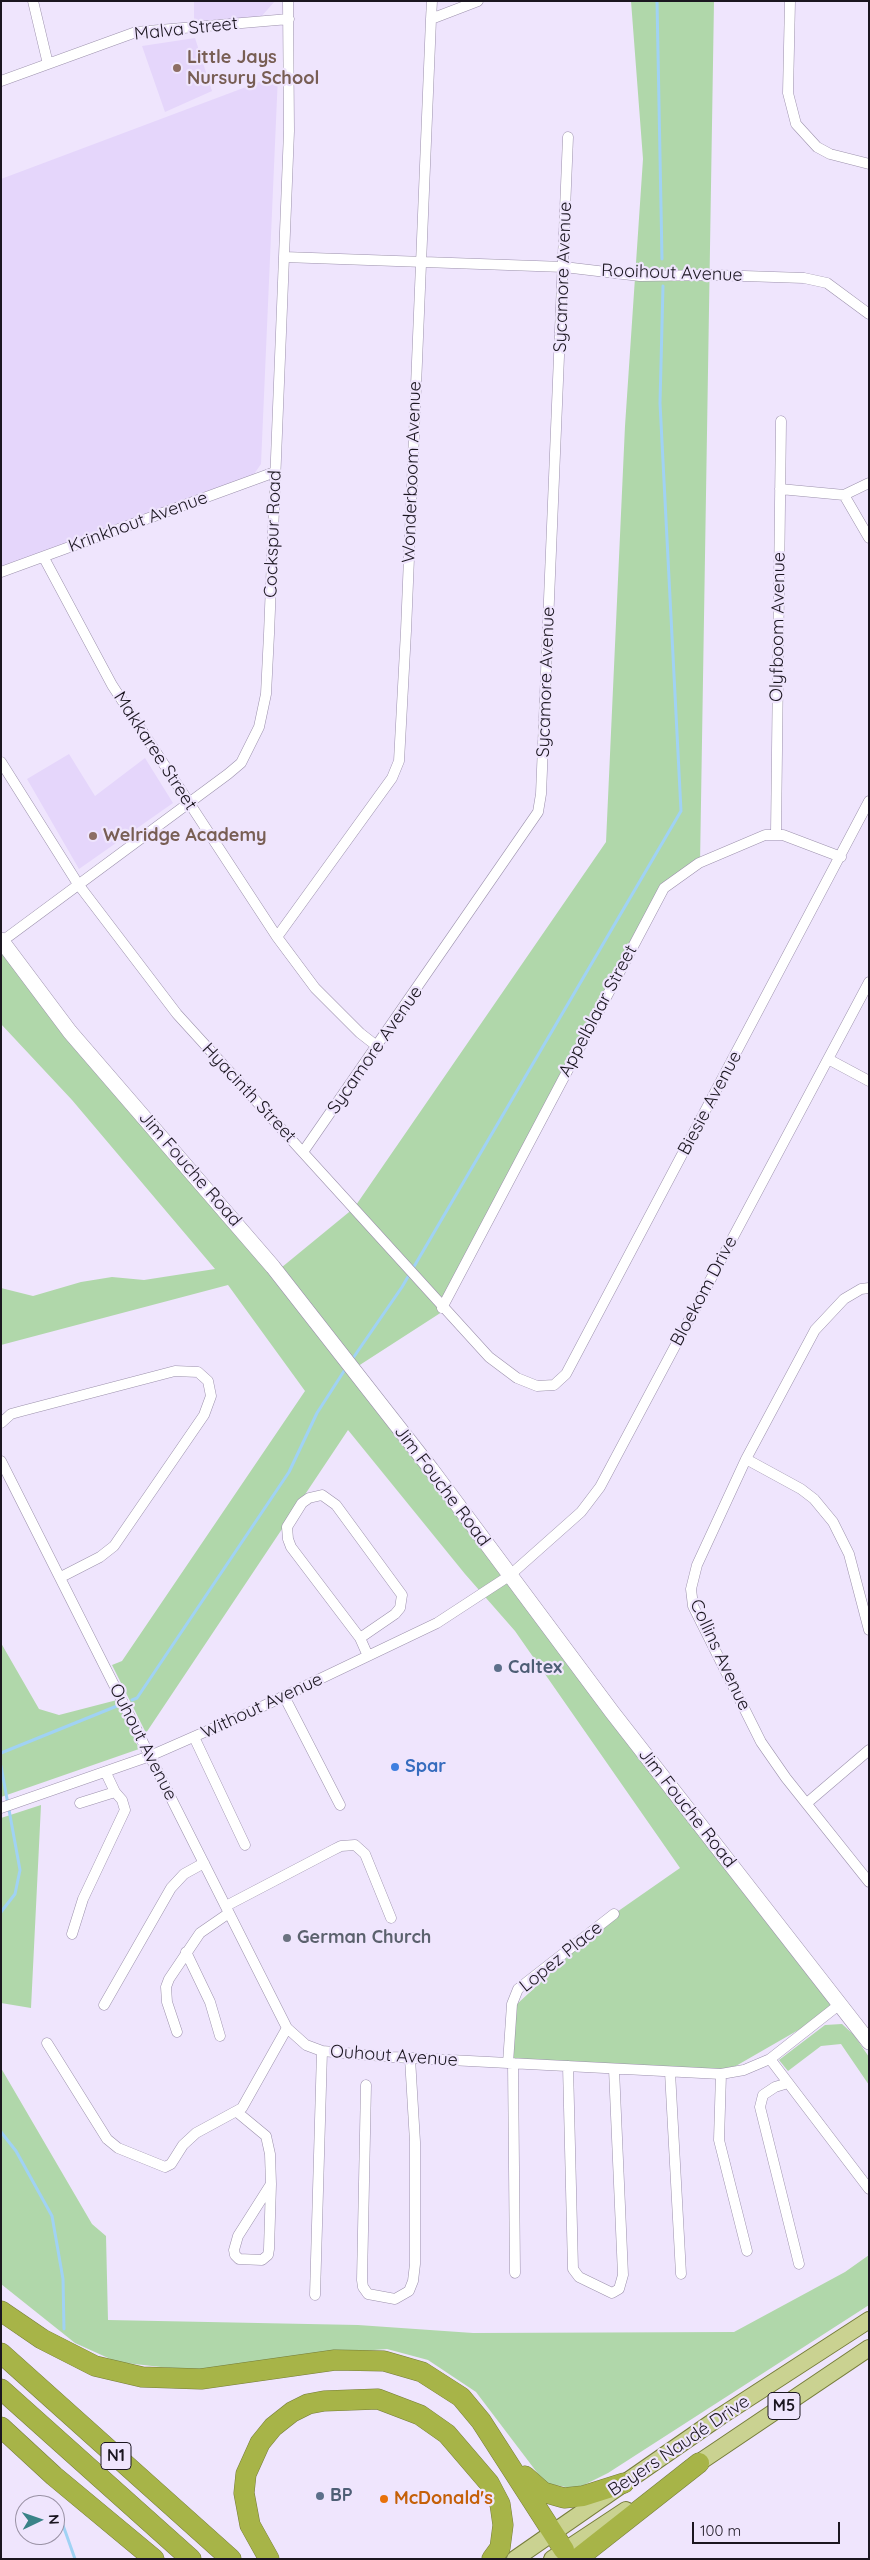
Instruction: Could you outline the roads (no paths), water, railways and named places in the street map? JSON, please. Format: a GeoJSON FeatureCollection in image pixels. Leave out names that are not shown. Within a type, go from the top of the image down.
{"type":"FeatureCollection","features":[{"type":"Feature","properties":{"kind":"highway"},"geometry":{"type":"LineString","coordinates":[[1,2311],[42,2340],[96,2366],[142,2377],[201,2379],[335,2360],[384,2361],[422,2372],[462,2397],[501,2450],[553,2532],[564,2556],[699,2463]]}},
{"type":"Feature","properties":{"kind":"highway","name":"N1"},"geometry":{"type":"LineString","coordinates":[[1,2353],[231,2559]]}},
{"type":"Feature","properties":{"kind":"highway","name":"N1"},"geometry":{"type":"LineString","coordinates":[[1,2389],[191,2559]]}},
{"type":"Feature","properties":{"kind":"highway"},"geometry":{"type":"LineString","coordinates":[[269,2559],[250,2525],[244,2493],[246,2474],[260,2443],[273,2427],[292,2412],[308,2404],[324,2401],[378,2399],[420,2416],[447,2434],[489,2483],[500,2504],[503,2525],[500,2548],[492,2559]]}},
{"type":"Feature","properties":{"kind":"highway"},"geometry":{"type":"LineString","coordinates":[[1,2427],[54,2476],[154,2559]]}},
{"type":"Feature","properties":{"kind":"highway"},"geometry":{"type":"LineString","coordinates":[[501,2450],[535,2485],[554,2496],[564,2498],[583,2496],[624,2483]]}},
{"type":"Feature","properties":{"kind":"main road","name":"Beyers Naudé Drive"},"geometry":{"type":"LineString","coordinates":[[515,2559],[624,2483],[869,2320]]}},
{"type":"Feature","properties":{"kind":"main road","name":"Beyers Naudé Drive"},"geometry":{"type":"LineString","coordinates":[[699,2463],[869,2348]]}},
{"type":"Feature","properties":{"kind":"street"},"geometry":{"type":"LineString","coordinates":[[33,1],[48,64]]}},
{"type":"Feature","properties":{"kind":"street","name":"Cockspur Road"},"geometry":{"type":"LineString","coordinates":[[2,941],[189,804],[241,763],[251,746],[264,710],[269,634],[289,112],[288,1]]}},
{"type":"Feature","properties":{"kind":"street","name":"Wonderboom Avenue"},"geometry":{"type":"LineString","coordinates":[[277,937],[392,778],[399,762],[432,1]]}},
{"type":"Feature","properties":{"kind":"street"},"geometry":{"type":"LineString","coordinates":[[431,19],[478,1]]}},
{"type":"Feature","properties":{"kind":"street"},"geometry":{"type":"LineString","coordinates":[[790,1],[788,92],[796,124],[817,147],[830,154],[869,164]]}},
{"type":"Feature","properties":{"kind":"street","name":"Malva Street"},"geometry":{"type":"LineString","coordinates":[[1,81],[136,32],[289,18]]}},
{"type":"Feature","properties":{"kind":"street","name":"Sycamore Avenue"},"geometry":{"type":"LineString","coordinates":[[303,1152],[534,821],[540,804],[568,138]]}},
{"type":"Feature","properties":{"kind":"street","name":"Rooihout Avenue"},"geometry":{"type":"LineString","coordinates":[[284,256],[564,267],[640,276],[714,275],[804,278],[827,283],[869,314]]}},
{"type":"Feature","properties":{"kind":"street","name":"Olyfboom Avenue"},"geometry":{"type":"LineString","coordinates":[[776,833],[781,421]]}},
{"type":"Feature","properties":{"kind":"street","name":"Krinkhout Avenue"},"geometry":{"type":"LineString","coordinates":[[1,572],[44,558],[275,472]]}},
{"type":"Feature","properties":{"kind":"street"},"geometry":{"type":"LineString","coordinates":[[780,489],[844,495],[869,484]]}},
{"type":"Feature","properties":{"kind":"street"},"geometry":{"type":"LineString","coordinates":[[844,495],[869,538]]}},
{"type":"Feature","properties":{"kind":"street","name":"Makkaree Street"},"geometry":{"type":"LineString","coordinates":[[44,558],[112,685],[277,937],[327,1000],[378,1047]]}},
{"type":"Feature","properties":{"kind":"street","name":"Hyacinth Street"},"geometry":{"type":"LineString","coordinates":[[1,762],[78,884],[177,1014],[489,1358],[517,1378],[537,1386]]}},
{"type":"Feature","properties":{"kind":"street","name":"Biesie Avenue"},"geometry":{"type":"LineString","coordinates":[[537,1386],[554,1385],[566,1374],[869,801]]}},
{"type":"Feature","properties":{"kind":"street"},"geometry":{"type":"LineString","coordinates":[[776,833],[841,857]]}},
{"type":"Feature","properties":{"kind":"street","name":"Appelblaar Street"},"geometry":{"type":"LineString","coordinates":[[442,1308],[660,893],[675,878],[699,862],[754,838],[776,833]]}},
{"type":"Feature","properties":{"kind":"street","name":"Jim Fouche Road"},"geometry":{"type":"LineString","coordinates":[[2,941],[70,1032],[240,1226],[349,1364],[448,1491],[509,1576],[869,2042]]}},
{"type":"Feature","properties":{"kind":"street","name":"Bloekom Drive"},"geometry":{"type":"LineString","coordinates":[[509,1576],[581,1512],[595,1495],[869,982]]}},
{"type":"Feature","properties":{"kind":"street"},"geometry":{"type":"LineString","coordinates":[[828,1059],[869,1081]]}},
{"type":"Feature","properties":{"kind":"street","name":"Collins Avenue"},"geometry":{"type":"LineString","coordinates":[[865,1288],[844,1299],[816,1330],[746,1459],[697,1565],[691,1588],[693,1606],[761,1742],[869,1882]]}},
{"type":"Feature","properties":{"kind":"street"},"geometry":{"type":"LineString","coordinates":[[1,1423],[11,1414],[22,1410],[176,1371],[198,1372],[208,1381],[211,1396],[204,1415],[114,1546],[100,1557],[61,1577]]}},
{"type":"Feature","properties":{"kind":"street"},"geometry":{"type":"LineString","coordinates":[[746,1459],[800,1489],[814,1499],[833,1522],[848,1554],[869,1630]]}},
{"type":"Feature","properties":{"kind":"street","name":"Ouhout Avenue"},"geometry":{"type":"LineString","coordinates":[[1,1461],[287,2028],[306,2045],[322,2051],[410,2058],[721,2074],[744,2070],[770,2058],[840,2004]]}},
{"type":"Feature","properties":{"kind":"street"},"geometry":{"type":"LineString","coordinates":[[360,1638],[400,1608],[402,1595],[336,1505],[322,1496],[309,1498],[302,1503],[287,1527],[288,1539],[291,1546],[360,1638],[368,1656]]}},
{"type":"Feature","properties":{"kind":"street","name":"Without Avenue"},"geometry":{"type":"LineString","coordinates":[[1,1808],[106,1773],[150,1756],[284,1696],[437,1623],[509,1576]]}},
{"type":"Feature","properties":{"kind":"street"},"geometry":{"type":"LineString","coordinates":[[284,1696],[340,1805]]}},
{"type":"Feature","properties":{"kind":"street"},"geometry":{"type":"LineString","coordinates":[[194,1737],[245,1845]]}},
{"type":"Feature","properties":{"kind":"street"},"geometry":{"type":"LineString","coordinates":[[807,1803],[869,1750]]}},
{"type":"Feature","properties":{"kind":"street"},"geometry":{"type":"LineString","coordinates":[[72,1934],[83,1899],[125,1810],[122,1800],[115,1792],[106,1773]]}},
{"type":"Feature","properties":{"kind":"street"},"geometry":{"type":"LineString","coordinates":[[80,1803],[115,1792]]}},
{"type":"Feature","properties":{"kind":"street"},"geometry":{"type":"LineString","coordinates":[[177,2032],[167,2002],[166,1987],[186,1952],[208,1926],[228,1910],[333,1850],[355,1846],[365,1854],[391,1918]]}},
{"type":"Feature","properties":{"kind":"street"},"geometry":{"type":"LineString","coordinates":[[104,2005],[171,1888],[184,1874],[204,1863]]}},
{"type":"Feature","properties":{"kind":"street","name":"Lopez Place"},"geometry":{"type":"LineString","coordinates":[[515,2273],[511,2063],[512,2004],[518,1989],[614,1914]]}},
{"type":"Feature","properties":{"kind":"street"},"geometry":{"type":"LineString","coordinates":[[186,1952],[210,2002],[220,2036]]}},
{"type":"Feature","properties":{"kind":"street"},"geometry":{"type":"LineString","coordinates":[[47,2042],[106,2139],[118,2148],[165,2167],[171,2164],[188,2139],[237,2112],[245,2103],[287,2028]]}},
{"type":"Feature","properties":{"kind":"street"},"geometry":{"type":"LineString","coordinates":[[315,2295],[322,2051]]}},
{"type":"Feature","properties":{"kind":"street"},"geometry":{"type":"LineString","coordinates":[[366,2085],[362,2280],[363,2287],[368,2294],[395,2299],[409,2291],[413,2281],[415,2264],[415,2142],[410,2058]]}},
{"type":"Feature","properties":{"kind":"street"},"geometry":{"type":"LineString","coordinates":[[770,2058],[869,2189]]}},
{"type":"Feature","properties":{"kind":"street"},"geometry":{"type":"LineString","coordinates":[[568,2066],[572,2269],[579,2277],[612,2293],[620,2289],[623,2275],[614,2069]]}},
{"type":"Feature","properties":{"kind":"street"},"geometry":{"type":"LineString","coordinates":[[670,2072],[680,2274]]}},
{"type":"Feature","properties":{"kind":"street"},"geometry":{"type":"LineString","coordinates":[[721,2074],[718,2140],[747,2251]]}},
{"type":"Feature","properties":{"kind":"street"},"geometry":{"type":"LineString","coordinates":[[788,2083],[775,2087],[763,2095],[760,2107],[799,2264]]}},
{"type":"Feature","properties":{"kind":"street"},"geometry":{"type":"LineString","coordinates":[[237,2112],[266,2136],[270,2154],[271,2184],[268,2255],[262,2260],[239,2259],[235,2256],[234,2250],[238,2236],[271,2184]]}},
{"type":"Feature","properties":{"kind":"waterway"},"geometry":{"type":"LineString","coordinates":[[657,1],[662,259]]}},
{"type":"Feature","properties":{"kind":"waterway"},"geometry":{"type":"LineString","coordinates":[[351,1361],[402,1287],[681,811],[660,403],[663,286]]}},
{"type":"Feature","properties":{"kind":"waterway"},"geometry":{"type":"LineString","coordinates":[[132,1700],[137,1698],[289,1472],[317,1413],[346,1368]]}},
{"type":"Feature","properties":{"kind":"waterway"},"geometry":{"type":"LineString","coordinates":[[1,1753],[117,1706]]}},
{"type":"Feature","properties":{"kind":"waterway"},"geometry":{"type":"LineString","coordinates":[[1,1766],[20,1870],[15,1894],[1,1912]]}},
{"type":"Feature","properties":{"kind":"waterway"},"geometry":{"type":"LineString","coordinates":[[1,2132],[16,2151],[52,2216],[63,2279],[64,2329]]}},
{"type":"Feature","properties":{"kind":"waterway"},"geometry":{"type":"LineString","coordinates":[[65,2531],[75,2559]]}},
{"type":"Feature","properties":{"kind":"place","name":"Little Jays Nursury School"},"geometry":{"type":"Point","coordinates":[177,68]}},
{"type":"Feature","properties":{"kind":"place","name":"Welridge Academy"},"geometry":{"type":"Point","coordinates":[93,836]}},
{"type":"Feature","properties":{"kind":"place","name":"Caltex"},"geometry":{"type":"Point","coordinates":[498,1668]}},
{"type":"Feature","properties":{"kind":"place","name":"Spar"},"geometry":{"type":"Point","coordinates":[395,1767]}},
{"type":"Feature","properties":{"kind":"place","name":"German Church"},"geometry":{"type":"Point","coordinates":[287,1938]}},
{"type":"Feature","properties":{"kind":"place","name":"BP"},"geometry":{"type":"Point","coordinates":[320,2496]}},
{"type":"Feature","properties":{"kind":"place","name":"McDonald's"},"geometry":{"type":"Point","coordinates":[384,2499]}}]}
